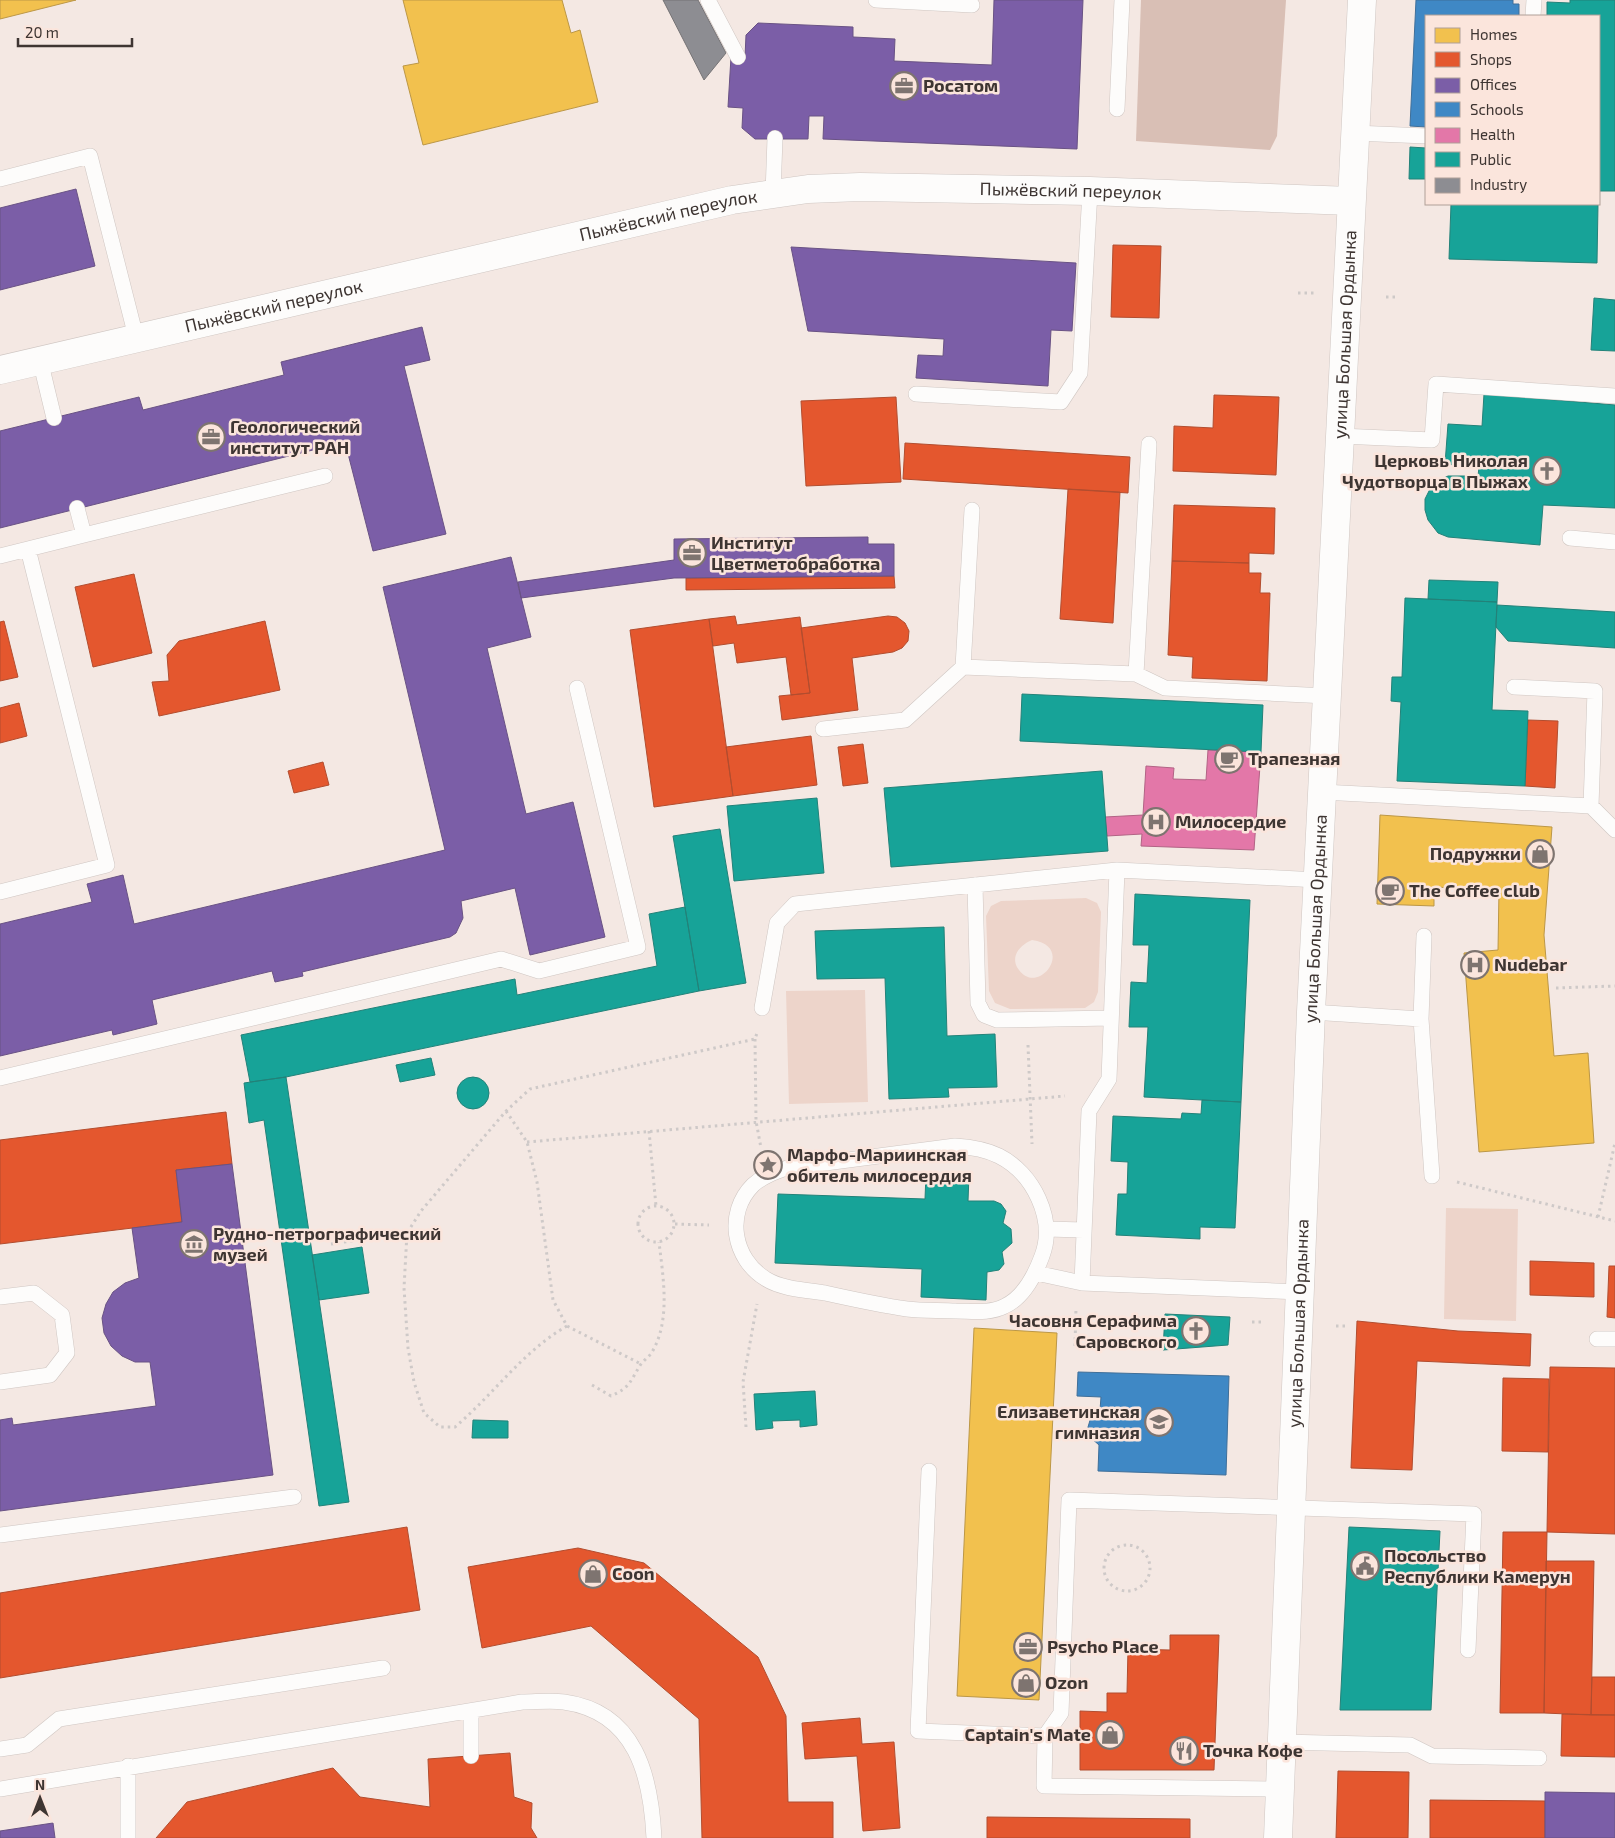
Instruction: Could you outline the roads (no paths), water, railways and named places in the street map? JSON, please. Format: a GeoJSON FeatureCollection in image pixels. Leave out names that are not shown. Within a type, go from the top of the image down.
{"type":"FeatureCollection","features":[{"type":"Feature","properties":{"kind":"main road","name":"улица Большая Ордынка"},"geometry":{"type":"LineString","coordinates":[[1278,1838],[1311,1012],[1362,0]]}},
{"type":"Feature","properties":{"kind":"main road","name":"Пыжёвский переулок"},"geometry":{"type":"LineString","coordinates":[[0,370],[732,200],[808,189],[860,187],[1090,191],[1351,201]]}},
{"type":"Feature","properties":{"kind":"lane"},"geometry":{"type":"LineString","coordinates":[[708,0],[738,57]]}},
{"type":"Feature","properties":{"kind":"lane"},"geometry":{"type":"LineString","coordinates":[[876,0],[972,4]]}},
{"type":"Feature","properties":{"kind":"lane"},"geometry":{"type":"LineString","coordinates":[[1117,109],[1122,0]]}},
{"type":"Feature","properties":{"kind":"lane"},"geometry":{"type":"LineString","coordinates":[[1533,15],[1534,0]]}},
{"type":"Feature","properties":{"kind":"lane"},"geometry":{"type":"LineString","coordinates":[[1354,133],[1425,136]]}},
{"type":"Feature","properties":{"kind":"lane"},"geometry":{"type":"LineString","coordinates":[[773,194],[776,138]]}},
{"type":"Feature","properties":{"kind":"lane"},"geometry":{"type":"LineString","coordinates":[[0,179],[90,156],[136,338]]}},
{"type":"Feature","properties":{"kind":"lane"},"geometry":{"type":"LineString","coordinates":[[916,394],[1061,402],[1080,373],[1090,191]]}},
{"type":"Feature","properties":{"kind":"lane"},"geometry":{"type":"LineString","coordinates":[[40,360],[54,418]]}},
{"type":"Feature","properties":{"kind":"lane"},"geometry":{"type":"LineString","coordinates":[[1340,436],[1432,440],[1436,384],[1615,396]]}},
{"type":"Feature","properties":{"kind":"lane"},"geometry":{"type":"LineString","coordinates":[[1136,674],[1149,444]]}},
{"type":"Feature","properties":{"kind":"lane"},"geometry":{"type":"LineString","coordinates":[[0,556],[325,476]]}},
{"type":"Feature","properties":{"kind":"lane"},"geometry":{"type":"LineString","coordinates":[[77,508],[84,535]]}},
{"type":"Feature","properties":{"kind":"lane"},"geometry":{"type":"LineString","coordinates":[[824,729],[905,720],[963,667],[972,510]]}},
{"type":"Feature","properties":{"kind":"lane"},"geometry":{"type":"LineString","coordinates":[[1570,538],[1615,542]]}},
{"type":"Feature","properties":{"kind":"lane"},"geometry":{"type":"LineString","coordinates":[[0,892],[107,865],[28,549]]}},
{"type":"Feature","properties":{"kind":"lane"},"geometry":{"type":"LineString","coordinates":[[963,667],[1136,674],[1165,688],[1326,696]]}},
{"type":"Feature","properties":{"kind":"lane"},"geometry":{"type":"LineString","coordinates":[[1514,687],[1596,691],[1590,806]]}},
{"type":"Feature","properties":{"kind":"lane"},"geometry":{"type":"LineString","coordinates":[[0,1078],[501,959],[538,971],[638,947],[577,688]]}},
{"type":"Feature","properties":{"kind":"lane"},"geometry":{"type":"LineString","coordinates":[[1322,792],[1590,806],[1615,830]]}},
{"type":"Feature","properties":{"kind":"lane"},"geometry":{"type":"LineString","coordinates":[[762,1008],[776,923],[795,904],[1117,870],[1318,880]]}},
{"type":"Feature","properties":{"kind":"lane"},"geometry":{"type":"LineString","coordinates":[[1082,1283],[1089,1111],[1109,1079],[1117,870]]}},
{"type":"Feature","properties":{"kind":"lane"},"geometry":{"type":"LineString","coordinates":[[975,885],[978,1003],[984,1015],[997,1020],[1111,1018]]}},
{"type":"Feature","properties":{"kind":"lane"},"geometry":{"type":"LineString","coordinates":[[1424,936],[1421,1018],[1432,1176]]}},
{"type":"Feature","properties":{"kind":"lane"},"geometry":{"type":"LineString","coordinates":[[1311,1012],[1421,1018]]}},
{"type":"Feature","properties":{"kind":"lane"},"geometry":{"type":"LineString","coordinates":[[956,1146],[978,1148],[1000,1156],[1018,1169],[1025,1177],[1042,1206],[1046,1229],[1044,1252],[1036,1273],[1023,1292],[1005,1306],[986,1312],[908,1309],[785,1286],[762,1276],[752,1269],[742,1254],[736,1236],[736,1217],[742,1199],[754,1184],[769,1174],[787,1168],[956,1146]]}},
{"type":"Feature","properties":{"kind":"lane"},"geometry":{"type":"LineString","coordinates":[[1046,1229],[1084,1230]]}},
{"type":"Feature","properties":{"kind":"lane"},"geometry":{"type":"LineString","coordinates":[[1036,1273],[1082,1283],[1300,1292]]}},
{"type":"Feature","properties":{"kind":"lane"},"geometry":{"type":"LineString","coordinates":[[0,1297],[34,1293],[62,1315],[68,1353],[50,1375],[0,1382]]}},
{"type":"Feature","properties":{"kind":"lane"},"geometry":{"type":"LineString","coordinates":[[1597,1339],[1615,1339]]}},
{"type":"Feature","properties":{"kind":"lane"},"geometry":{"type":"LineString","coordinates":[[929,1471],[918,1731],[1045,1736]]}},
{"type":"Feature","properties":{"kind":"lane"},"geometry":{"type":"LineString","coordinates":[[0,1536],[294,1497]]}},
{"type":"Feature","properties":{"kind":"lane"},"geometry":{"type":"LineString","coordinates":[[1279,1789],[1044,1786],[1045,1736],[1061,1713],[1069,1500],[1474,1514],[1468,1650]]}},
{"type":"Feature","properties":{"kind":"lane"},"geometry":{"type":"LineString","coordinates":[[0,1749],[27,1745],[59,1719],[383,1668]]}},
{"type":"Feature","properties":{"kind":"lane"},"geometry":{"type":"LineString","coordinates":[[0,1789],[128,1766],[522,1702],[564,1702],[598,1712],[626,1734],[644,1768],[653,1816],[654,1838]]}},
{"type":"Feature","properties":{"kind":"lane"},"geometry":{"type":"LineString","coordinates":[[471,1711],[471,1756]]}},
{"type":"Feature","properties":{"kind":"lane"},"geometry":{"type":"LineString","coordinates":[[1281,1742],[1410,1745],[1432,1756],[1539,1758]]}},
{"type":"Feature","properties":{"kind":"lane"},"geometry":{"type":"LineString","coordinates":[[128,1766],[128,1838]]}},
{"type":"Feature","properties":{"kind":"place","name":"Росатом"},"geometry":{"type":"Point","coordinates":[904,86]}},
{"type":"Feature","properties":{"kind":"place","name":"Геологический институт РАН"},"geometry":{"type":"Point","coordinates":[211,437]}},
{"type":"Feature","properties":{"kind":"place","name":"Церковь Николая Чудотворца в Пыжах"},"geometry":{"type":"Point","coordinates":[1547,471]}},
{"type":"Feature","properties":{"kind":"place","name":"Институт Цветметобработка"},"geometry":{"type":"Point","coordinates":[692,553]}},
{"type":"Feature","properties":{"kind":"place","name":"Трапезная"},"geometry":{"type":"Point","coordinates":[1229,759]}},
{"type":"Feature","properties":{"kind":"place","name":"Милосердие"},"geometry":{"type":"Point","coordinates":[1156,822]}},
{"type":"Feature","properties":{"kind":"place","name":"Подружки"},"geometry":{"type":"Point","coordinates":[1540,854]}},
{"type":"Feature","properties":{"kind":"place","name":"The Coffee club"},"geometry":{"type":"Point","coordinates":[1390,891]}},
{"type":"Feature","properties":{"kind":"place","name":"Nudebar"},"geometry":{"type":"Point","coordinates":[1475,965]}},
{"type":"Feature","properties":{"kind":"place","name":"Марфо-Мариинская обитель милосердия"},"geometry":{"type":"Point","coordinates":[768,1165]}},
{"type":"Feature","properties":{"kind":"place","name":"Рудно-петрографический музей"},"geometry":{"type":"Point","coordinates":[194,1244]}},
{"type":"Feature","properties":{"kind":"place","name":"Часовня Серафима Саровского"},"geometry":{"type":"Point","coordinates":[1196,1331]}},
{"type":"Feature","properties":{"kind":"place","name":"Елизаветинская гимназия"},"geometry":{"type":"Point","coordinates":[1159,1422]}},
{"type":"Feature","properties":{"kind":"place","name":"Посольство Республики Камерун"},"geometry":{"type":"Point","coordinates":[1365,1566]}},
{"type":"Feature","properties":{"kind":"place","name":"Coon"},"geometry":{"type":"Point","coordinates":[593,1574]}},
{"type":"Feature","properties":{"kind":"place","name":"Psycho Place"},"geometry":{"type":"Point","coordinates":[1028,1647]}},
{"type":"Feature","properties":{"kind":"place","name":"Ozon"},"geometry":{"type":"Point","coordinates":[1026,1683]}},
{"type":"Feature","properties":{"kind":"place","name":"Captain's Mate"},"geometry":{"type":"Point","coordinates":[1110,1735]}},
{"type":"Feature","properties":{"kind":"place","name":"Точка Кофе"},"geometry":{"type":"Point","coordinates":[1184,1751]}}]}
